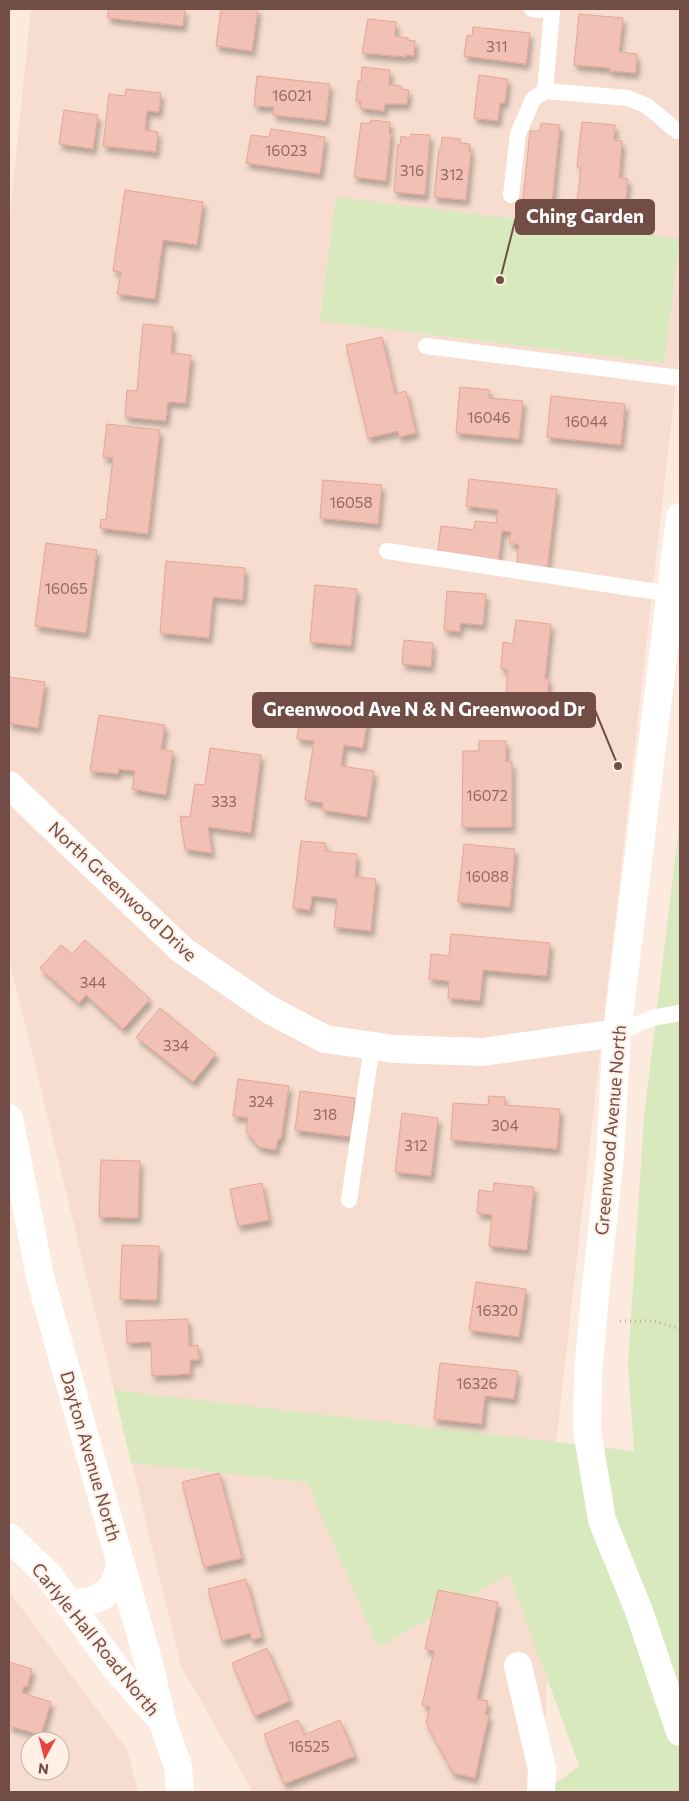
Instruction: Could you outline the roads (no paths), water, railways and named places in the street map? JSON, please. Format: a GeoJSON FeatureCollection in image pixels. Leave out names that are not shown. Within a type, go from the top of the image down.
{"type":"FeatureCollection","features":[{"type":"Feature","properties":{"kind":"street","name":"Greenwood Avenue North"},"geometry":{"type":"LineString","coordinates":[[680,517],[617,1033],[610,1156],[588,1374],[587,1430],[602,1520],[639,1611],[680,1732]]}},
{"type":"Feature","properties":{"kind":"street","name":"North Greenwood Drive"},"geometry":{"type":"LineString","coordinates":[[9,785],[182,950],[268,1009],[325,1039],[394,1049],[482,1052],[617,1033]]}},
{"type":"Feature","properties":{"kind":"street","name":"Dayton Avenue North"},"geometry":{"type":"LineString","coordinates":[[9,1118],[41,1281],[149,1664],[162,1720],[179,1779]]}},
{"type":"Feature","properties":{"kind":"street","name":"Carlyle Hall Road North"},"geometry":{"type":"LineString","coordinates":[[9,1537],[49,1576],[116,1670],[162,1720]]}},
{"type":"Feature","properties":{"kind":"street"},"geometry":{"type":"LineString","coordinates":[[68,1602],[86,1603],[99,1598],[113,1586],[121,1563]]}},
{"type":"Feature","properties":{"kind":"street"},"geometry":{"type":"LineString","coordinates":[[518,1666],[542,1769],[541,1792]]}},
{"type":"Feature","properties":{"kind":"street"},"geometry":{"type":"LineString","coordinates":[[179,1779],[193,1792]]}},
{"type":"Feature","properties":{"kind":"lane"},"geometry":{"type":"LineString","coordinates":[[532,9],[552,11],[544,91]]}},
{"type":"Feature","properties":{"kind":"lane"},"geometry":{"type":"LineString","coordinates":[[511,195],[518,134],[533,99],[544,91],[628,98],[647,106],[677,131],[680,131]]}},
{"type":"Feature","properties":{"kind":"lane"},"geometry":{"type":"LineString","coordinates":[[426,346],[680,378]]}},
{"type":"Feature","properties":{"kind":"lane"},"geometry":{"type":"LineString","coordinates":[[387,551],[671,594]]}},
{"type":"Feature","properties":{"kind":"lane"},"geometry":{"type":"LineString","coordinates":[[617,1033],[652,1018],[680,1013]]}},
{"type":"Feature","properties":{"kind":"lane"},"geometry":{"type":"LineString","coordinates":[[349,1200],[372,1046]]}},
{"type":"Feature","properties":{"kind":"place","name":"Ching Garden"},"geometry":{"type":"Point","coordinates":[500,280]}},
{"type":"Feature","properties":{"kind":"place","name":"Greenwood Ave N & N Greenwood Dr"},"geometry":{"type":"Point","coordinates":[618,766]}}]}
